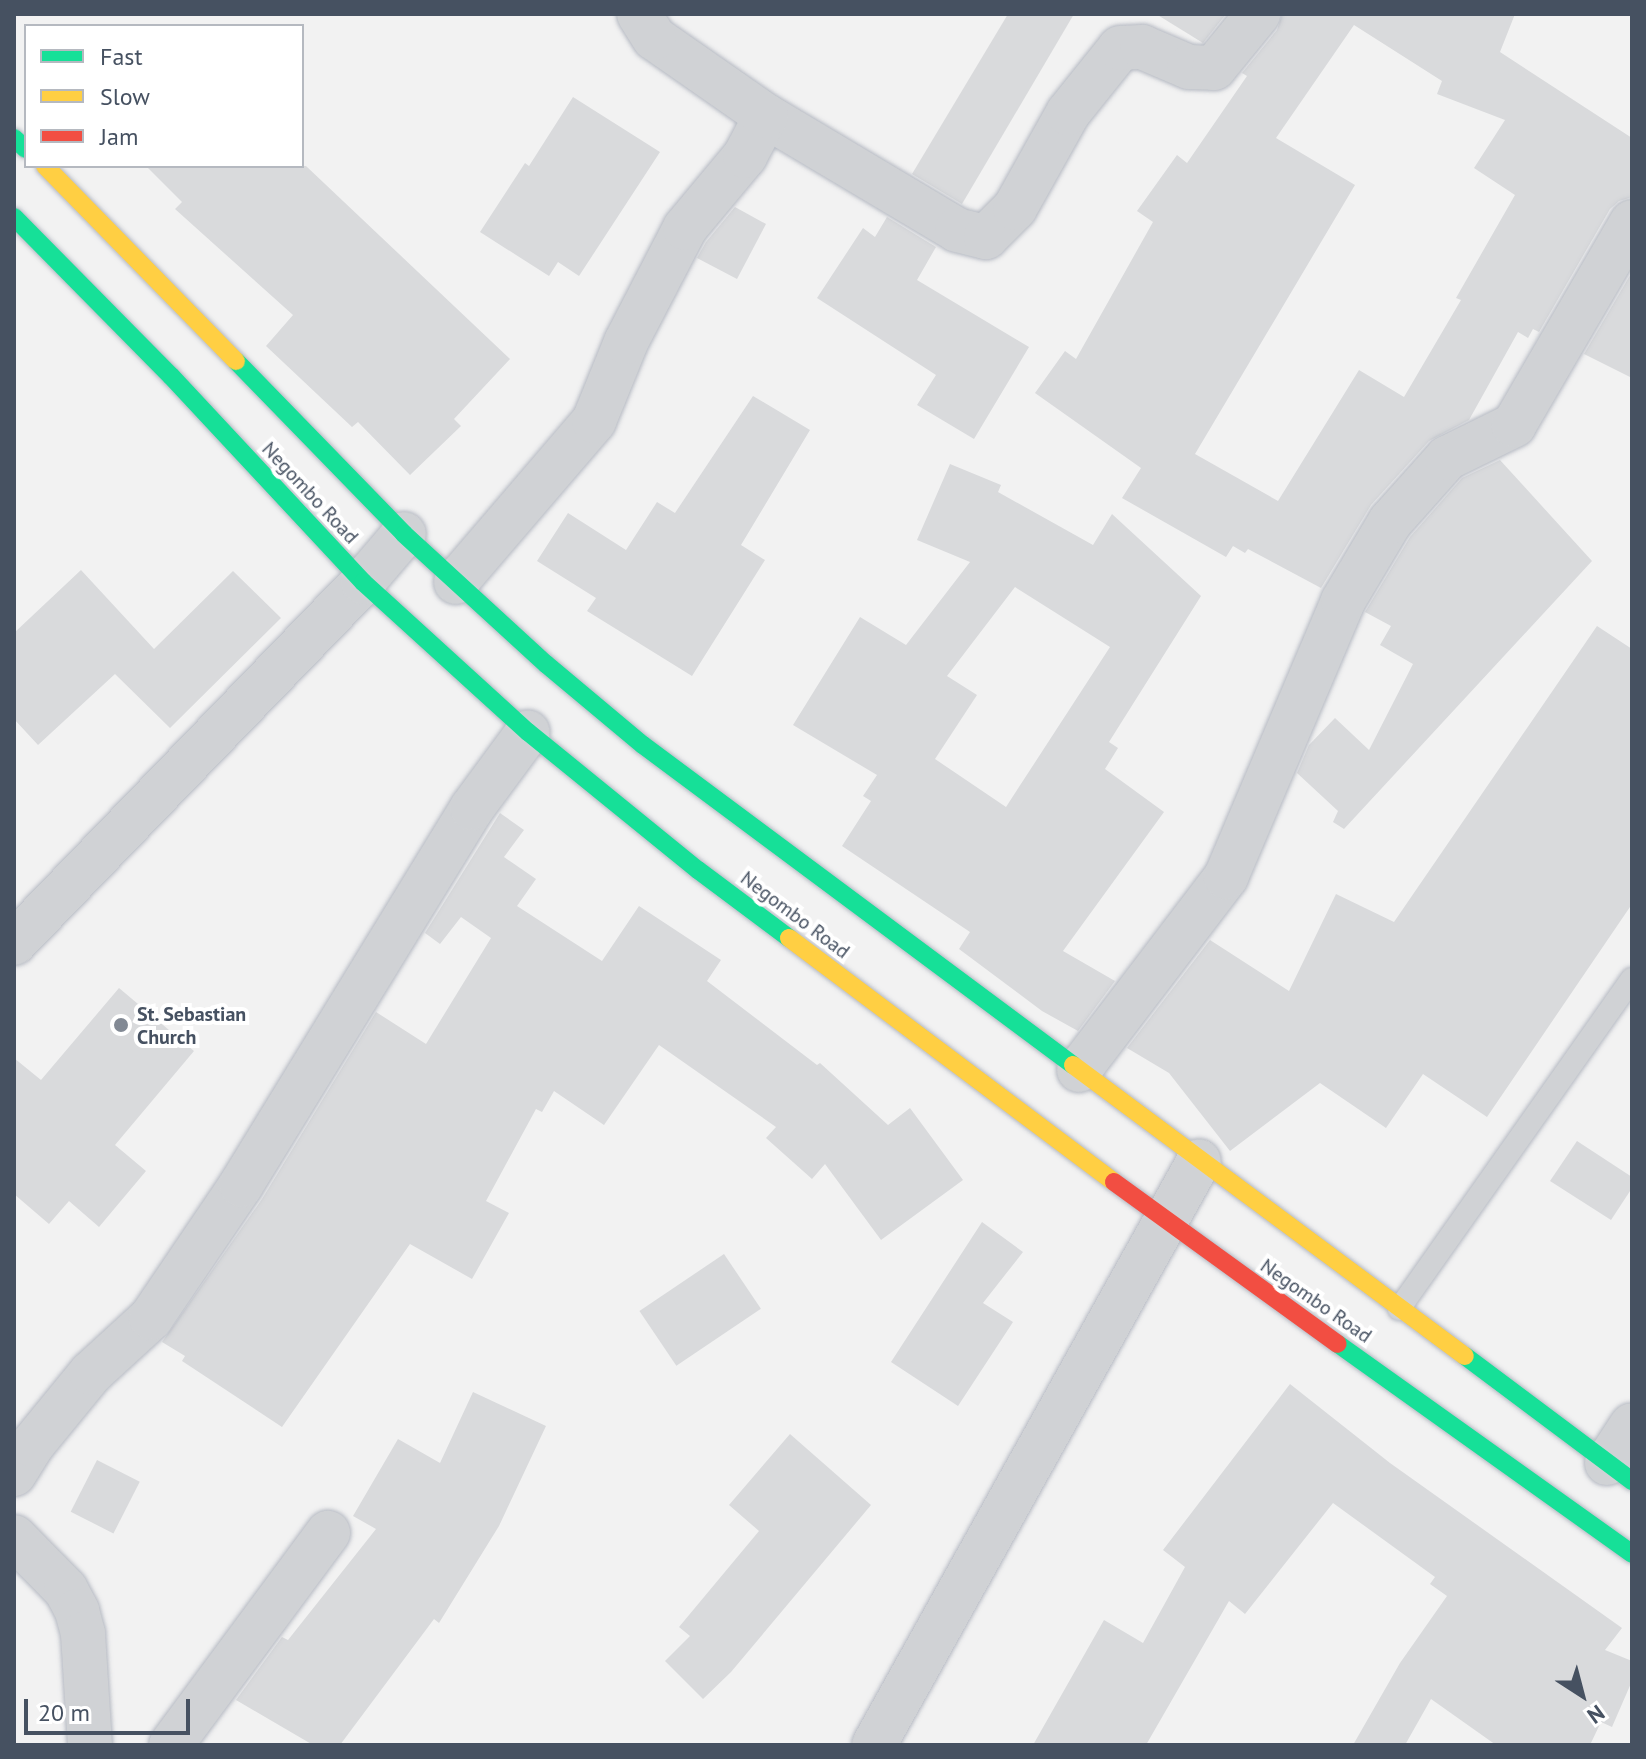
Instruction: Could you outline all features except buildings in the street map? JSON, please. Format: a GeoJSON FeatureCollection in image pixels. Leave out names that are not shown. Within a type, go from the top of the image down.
{"type":"FeatureCollection","features":[{"type":"Feature","properties":{"kind":"highway","name":"Negombo Road"},"geometry":{"type":"LineString","coordinates":[[47,168],[404,534],[546,664],[643,745],[1620,1472]]}},
{"type":"Feature","properties":{"kind":"highway","name":"Negombo Road"},"geometry":{"type":"LineString","coordinates":[[14,217],[171,376],[363,582],[528,732],[698,870],[1166,1221],[1632,1554]]}},
{"type":"Feature","properties":{"kind":"street"},"geometry":{"type":"LineString","coordinates":[[639,14],[654,38],[766,116],[957,230],[986,237],[1015,208],[1068,113],[1120,48],[1142,47],[1189,67],[1214,68],[1258,14]]}},
{"type":"Feature","properties":{"kind":"street"},"geometry":{"type":"LineString","coordinates":[[456,582],[594,421],[626,342],[685,228],[745,156],[766,116]]}},
{"type":"Feature","properties":{"kind":"street"},"geometry":{"type":"LineString","coordinates":[[1079,1070],[1226,877],[1343,601],[1390,522],[1447,458],[1514,425],[1632,222]]}},
{"type":"Feature","properties":{"kind":"street"},"geometry":{"type":"LineString","coordinates":[[14,943],[363,582],[404,534]]}},
{"type":"Feature","properties":{"kind":"street"},"geometry":{"type":"LineString","coordinates":[[14,1474],[32,1445],[91,1373],[151,1318],[241,1185],[472,808],[528,732]]}},
{"type":"Feature","properties":{"kind":"street"},"geometry":{"type":"LineString","coordinates":[[874,1745],[1199,1161]]}},
{"type":"Feature","properties":{"kind":"street"},"geometry":{"type":"LineString","coordinates":[[1620,1472],[1632,1425]]}},
{"type":"Feature","properties":{"kind":"street"},"geometry":{"type":"LineString","coordinates":[[171,1745],[328,1533]]}},
{"type":"Feature","properties":{"kind":"street"},"geometry":{"type":"LineString","coordinates":[[14,1537],[66,1590],[77,1611],[83,1634],[90,1745]]}},
{"type":"Feature","properties":{"kind":"lane"},"geometry":{"type":"LineString","coordinates":[[1399,1309],[1632,979]]}},
{"type":"Feature","properties":{"kind":"traffic: fast"},"geometry":{"type":"LineString","coordinates":[[14,138],[24,147]]}},
{"type":"Feature","properties":{"kind":"traffic: fast"},"geometry":{"type":"LineString","coordinates":[[14,217],[171,376],[363,582],[528,732],[698,870],[789,938]]}},
{"type":"Feature","properties":{"kind":"traffic: fast"},"geometry":{"type":"LineString","coordinates":[[236,361],[404,534],[546,664],[643,745],[1073,1065]]}},
{"type":"Feature","properties":{"kind":"traffic: fast"},"geometry":{"type":"LineString","coordinates":[[1338,1344],[1632,1554]]}},
{"type":"Feature","properties":{"kind":"traffic: fast"},"geometry":{"type":"LineString","coordinates":[[1465,1356],[1632,1481]]}},
{"type":"Feature","properties":{"kind":"traffic: slow"},"geometry":{"type":"LineString","coordinates":[[47,168],[236,361]]}},
{"type":"Feature","properties":{"kind":"traffic: slow"},"geometry":{"type":"LineString","coordinates":[[789,938],[1114,1182]]}},
{"type":"Feature","properties":{"kind":"traffic: slow"},"geometry":{"type":"LineString","coordinates":[[1073,1065],[1465,1356]]}},
{"type":"Feature","properties":{"kind":"traffic: jam"},"geometry":{"type":"LineString","coordinates":[[1114,1182],[1338,1344]]}},
{"type":"Feature","properties":{"kind":"place","name":"St. Sebastian Church"},"geometry":{"type":"Point","coordinates":[121,1025]}}]}
